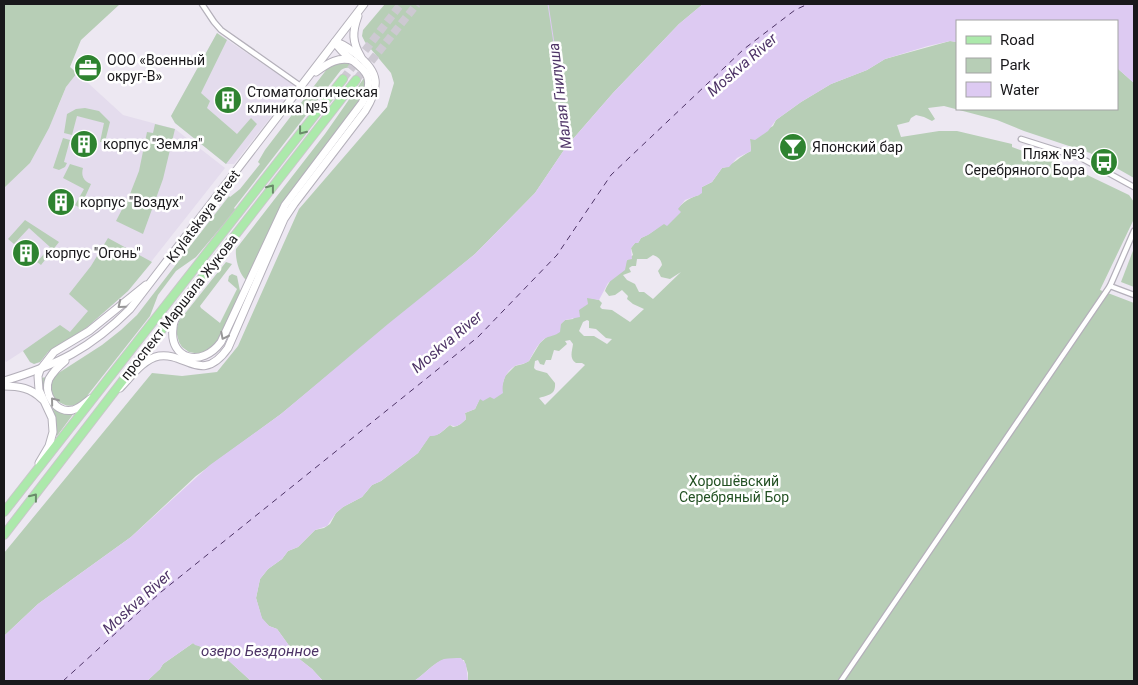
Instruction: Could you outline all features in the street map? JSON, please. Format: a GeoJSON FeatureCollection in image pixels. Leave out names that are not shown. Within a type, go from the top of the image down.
{"type":"FeatureCollection","features":[{"type":"Feature","properties":{"kind":"main road","name":"Krylatskaya street"},"geometry":{"type":"LineString","coordinates":[[4,382],[40,370],[72,355],[103,334],[120,319],[159,273],[363,5]]}},
{"type":"Feature","properties":{"kind":"main road"},"geometry":{"type":"LineString","coordinates":[[187,296],[173,324],[174,342],[177,348],[187,356],[194,359],[202,358],[210,354],[221,342],[285,205],[349,122],[367,95],[369,80],[355,46],[353,34],[363,5]]}},
{"type":"Feature","properties":{"kind":"main road"},"geometry":{"type":"LineString","coordinates":[[107,402],[152,358],[158,356],[172,357],[191,365],[202,366],[216,360],[228,348],[284,219],[371,102],[375,88],[375,76],[370,66],[336,42]]}},
{"type":"Feature","properties":{"kind":"main road"},"geometry":{"type":"LineString","coordinates":[[308,78],[335,60],[361,61]]}},
{"type":"Feature","properties":{"kind":"main road","name":"проспект Маршала Жукова"},"geometry":{"type":"LineString","coordinates":[[4,512],[343,79]]}},
{"type":"Feature","properties":{"kind":"main road","name":"проспект Маршала Жукова"},"geometry":{"type":"LineString","coordinates":[[4,535],[187,296],[356,80]]}},
{"type":"Feature","properties":{"kind":"main road"},"geometry":{"type":"LineString","coordinates":[[36,470],[49,446],[53,432],[52,418],[44,402],[38,382],[40,370],[54,352],[89,331],[159,273]]}},
{"type":"Feature","properties":{"kind":"main road"},"geometry":{"type":"LineString","coordinates":[[72,355],[50,377],[48,386],[49,396],[59,407],[68,410],[78,408],[94,395]]}},
{"type":"Feature","properties":{"kind":"main road"},"geometry":{"type":"LineString","coordinates":[[4,386],[23,387],[35,393],[44,402]]}},
{"type":"Feature","properties":{"kind":"street"},"geometry":{"type":"LineString","coordinates":[[202,4],[221,30],[302,87]]}},
{"type":"Feature","properties":{"kind":"street"},"geometry":{"type":"LineString","coordinates":[[1021,139],[1080,158],[1134,186]]}},
{"type":"Feature","properties":{"kind":"street"},"geometry":{"type":"LineString","coordinates":[[840,681],[1110,286],[1134,231]]}},
{"type":"Feature","properties":{"kind":"street"},"geometry":{"type":"LineString","coordinates":[[1110,286],[1134,295]]}},
{"type":"Feature","properties":{"kind":"shaded area"},"geometry":{"type":"Polygon","coordinates":[[[217,33],[294,85],[234,164],[226,164],[175,123],[171,116],[217,33]]]}},
{"type":"Feature","properties":{"kind":"shaded area"},"geometry":{"type":"Polygon","coordinates":[[[77,73],[123,115],[175,129],[225,168],[128,291],[86,328],[48,352],[40,362],[34,364],[30,362],[23,351],[6,362],[4,358],[4,188],[30,163],[66,87],[77,73]]]}},
{"type":"Feature","properties":{"kind":"green space"},"geometry":{"type":"Polygon","coordinates":[[[4,4],[120,4],[81,40],[70,67],[77,73],[66,87],[49,128],[30,163],[4,188],[4,4]]]}},
{"type":"Feature","properties":{"kind":"green space"},"geometry":{"type":"Polygon","coordinates":[[[385,4],[703,4],[679,24],[613,93],[566,147],[535,193],[475,254],[281,414],[196,476],[131,537],[38,604],[4,636],[4,553],[152,373],[182,376],[217,372],[238,346],[299,209],[387,107],[394,83],[391,73],[362,36],[363,30],[385,4]]]}},
{"type":"Feature","properties":{"kind":"green space"},"geometry":{"type":"Polygon","coordinates":[[[217,33],[227,40],[201,93],[210,101],[207,108],[237,134],[251,118],[257,124],[226,164],[175,123],[171,116],[217,33]]]}},
{"type":"Feature","properties":{"kind":"green space","name":"Хорошёвский Серебряный Бор"},"geometry":{"type":"Polygon","coordinates":[[[950,41],[956,42],[956,109],[944,106],[928,108],[935,119],[932,121],[916,115],[909,122],[897,125],[901,137],[939,131],[957,131],[1012,144],[1012,147],[1081,172],[1129,195],[1134,202],[1133,221],[1100,290],[1134,303],[1134,681],[468,681],[464,660],[445,659],[414,681],[323,681],[298,658],[277,629],[269,626],[262,619],[256,598],[260,579],[268,569],[282,559],[288,551],[298,547],[315,530],[330,524],[336,513],[343,507],[362,497],[372,485],[381,481],[418,453],[430,435],[438,434],[450,425],[453,427],[462,423],[466,419],[465,413],[475,409],[480,398],[502,386],[505,376],[515,366],[529,361],[540,343],[565,320],[573,319],[587,297],[599,300],[602,303],[600,307],[602,309],[612,310],[630,322],[644,309],[627,299],[628,296],[622,290],[615,295],[609,296],[605,291],[617,272],[633,255],[631,248],[635,243],[638,243],[641,238],[657,228],[677,208],[699,195],[702,187],[712,182],[722,168],[751,151],[750,139],[773,126],[776,120],[831,84],[867,70],[885,59],[950,41]],[[653,255],[647,259],[637,259],[636,266],[629,268],[631,272],[623,275],[627,280],[635,284],[639,292],[644,292],[653,299],[681,272],[670,279],[661,277],[658,271],[662,263],[659,258],[653,255]],[[589,321],[583,322],[579,331],[584,336],[594,336],[607,344],[612,339],[606,338],[596,329],[589,328],[589,321]],[[570,340],[565,341],[567,344],[559,351],[554,350],[551,360],[546,360],[544,365],[540,364],[538,360],[535,361],[534,368],[547,373],[555,383],[553,392],[539,398],[545,405],[585,365],[576,363],[572,359],[573,344],[570,340]]]}},
{"type":"Feature","properties":{"kind":"green space"},"geometry":{"type":"Polygon","coordinates":[[[341,62],[354,66],[363,75],[353,68],[341,70],[234,208],[236,210],[196,257],[176,271],[158,295],[150,316],[83,401],[69,406],[56,400],[51,387],[57,374],[102,345],[137,315],[229,196],[240,189],[260,164],[258,162],[265,150],[327,69],[331,65],[341,62]]]}},
{"type":"Feature","properties":{"kind":"green space","name":"Хорошёвский Серебряный Бор"},"geometry":{"type":"Polygon","coordinates":[[[1118,69],[1134,83],[1134,178],[1090,153],[997,120],[959,110],[1118,110],[1118,69]]]}},
{"type":"Feature","properties":{"kind":"green space"},"geometry":{"type":"Polygon","coordinates":[[[364,78],[365,89],[363,95],[289,195],[248,280],[246,280],[238,266],[236,249],[325,134],[364,78]]]}},
{"type":"Feature","properties":{"kind":"green space"},"geometry":{"type":"Polygon","coordinates":[[[85,108],[99,111],[110,122],[105,142],[100,142],[104,123],[77,116],[72,135],[64,133],[67,114],[76,109],[85,108]]]}},
{"type":"Feature","properties":{"kind":"green space"},"geometry":{"type":"Polygon","coordinates":[[[155,124],[175,129],[163,179],[143,234],[116,221],[139,171],[147,132],[153,133],[155,124]]]}},
{"type":"Feature","properties":{"kind":"green space"},"geometry":{"type":"Polygon","coordinates":[[[63,138],[70,140],[64,162],[67,163],[65,167],[59,170],[53,168],[63,138]]]}},
{"type":"Feature","properties":{"kind":"green space"},"geometry":{"type":"Polygon","coordinates":[[[70,164],[83,168],[83,178],[91,184],[80,208],[75,205],[84,189],[63,178],[70,164]]]}},
{"type":"Feature","properties":{"kind":"green space"},"geometry":{"type":"Polygon","coordinates":[[[25,220],[59,242],[41,265],[37,262],[50,247],[29,228],[14,244],[8,239],[25,220]]]}},
{"type":"Feature","properties":{"kind":"green space"},"geometry":{"type":"Polygon","coordinates":[[[108,238],[152,262],[128,291],[86,328],[48,352],[40,362],[34,364],[30,362],[23,351],[60,325],[70,332],[88,311],[69,294],[91,266],[108,238]]]}},
{"type":"Feature","properties":{"kind":"green space"},"geometry":{"type":"Polygon","coordinates":[[[1134,248],[1134,287],[1121,282],[1134,248]]]}},
{"type":"Feature","properties":{"kind":"green space"},"geometry":{"type":"Polygon","coordinates":[[[226,262],[232,264],[200,306],[220,323],[237,289],[228,281],[229,276],[232,274],[237,276],[241,296],[214,347],[200,354],[189,352],[179,342],[176,331],[179,321],[226,262]]]}},
{"type":"Feature","properties":{"kind":"green space"},"geometry":{"type":"Polygon","coordinates":[[[47,377],[48,399],[74,413],[57,436],[54,412],[44,392],[41,378],[47,377]]]}},
{"type":"Feature","properties":{"kind":"green space"},"geometry":{"type":"Polygon","coordinates":[[[193,643],[228,660],[251,681],[147,681],[163,664],[193,643]]]}},
{"type":"Feature","properties":{"kind":"water"},"geometry":{"type":"Polygon","coordinates":[[[703,4],[1134,4],[1134,83],[1118,69],[1118,20],[956,20],[956,42],[950,41],[928,46],[885,59],[867,70],[831,84],[776,120],[768,131],[755,140],[750,139],[751,151],[737,158],[729,167],[722,168],[712,182],[702,187],[702,193],[685,200],[678,209],[681,212],[667,226],[664,224],[641,238],[638,243],[635,243],[631,248],[632,259],[627,260],[625,270],[608,283],[599,300],[587,298],[588,304],[579,310],[580,317],[565,320],[561,324],[560,332],[542,341],[529,361],[517,365],[510,370],[504,380],[503,393],[494,399],[490,397],[483,401],[480,399],[475,409],[465,413],[466,419],[461,424],[457,426],[450,425],[438,434],[430,436],[418,453],[381,481],[372,485],[362,497],[343,507],[327,526],[315,530],[298,547],[288,551],[260,579],[256,598],[262,618],[269,626],[277,629],[298,658],[323,681],[251,681],[228,660],[224,660],[215,653],[193,643],[163,664],[147,681],[4,681],[4,636],[38,604],[131,537],[210,465],[281,414],[475,254],[535,193],[566,147],[613,93],[679,24],[703,4]]]}},
{"type":"Feature","properties":{"kind":"water"},"geometry":{"type":"Polygon","coordinates":[[[461,658],[466,664],[468,681],[414,681],[440,661],[461,658]]]}},
{"type":"Feature","properties":{"kind":"waterway","name":"Малая Гнилуша"},"geometry":{"type":"LineString","coordinates":[[548,4],[557,63],[560,120],[566,149]]}},
{"type":"Feature","properties":{"kind":"ferry route"},"geometry":{"type":"LineString","coordinates":[[63,681],[161,592],[478,337],[557,255],[611,175],[744,49],[795,10],[808,4]]}},
{"type":"Feature","properties":{"kind":"tunnel"},"geometry":{"type":"LineString","coordinates":[[343,79],[401,4]]}},
{"type":"Feature","properties":{"kind":"tunnel"},"geometry":{"type":"LineString","coordinates":[[356,80],[417,4]]}},
{"type":"Feature","properties":{"kind":"place","name":"ООО «Военный округ-В»"},"geometry":{"type":"Point","coordinates":[88,68]}},
{"type":"Feature","properties":{"kind":"place","name":"Стоматологическая клиника №5"},"geometry":{"type":"Point","coordinates":[228,100]}},
{"type":"Feature","properties":{"kind":"place","name":"корпус \"Земля\""},"geometry":{"type":"Point","coordinates":[84,144]}},
{"type":"Feature","properties":{"kind":"place","name":"Японский бар"},"geometry":{"type":"Point","coordinates":[793,147]}},
{"type":"Feature","properties":{"kind":"place","name":"Пляж №3 Cеребряного Бора"},"geometry":{"type":"Point","coordinates":[1104,162]}},
{"type":"Feature","properties":{"kind":"place","name":"корпус \"Воздух\""},"geometry":{"type":"Point","coordinates":[61,202]}},
{"type":"Feature","properties":{"kind":"place","name":"корпус \"Огонь\""},"geometry":{"type":"Point","coordinates":[26,253]}},
{"type":"Feature","properties":{"kind":"water label","name":"Moskva River"},"geometry":{"type":"Point","coordinates":[742,65]}},
{"type":"Feature","properties":{"kind":"water label","name":"Moskva River"},"geometry":{"type":"Point","coordinates":[447,342]}},
{"type":"Feature","properties":{"kind":"water label","name":"Moskva River"},"geometry":{"type":"Point","coordinates":[137,602]}},
{"type":"Feature","properties":{"kind":"water label","name":"озеро Бездонное"},"geometry":{"type":"Point","coordinates":[260,651]}}]}
